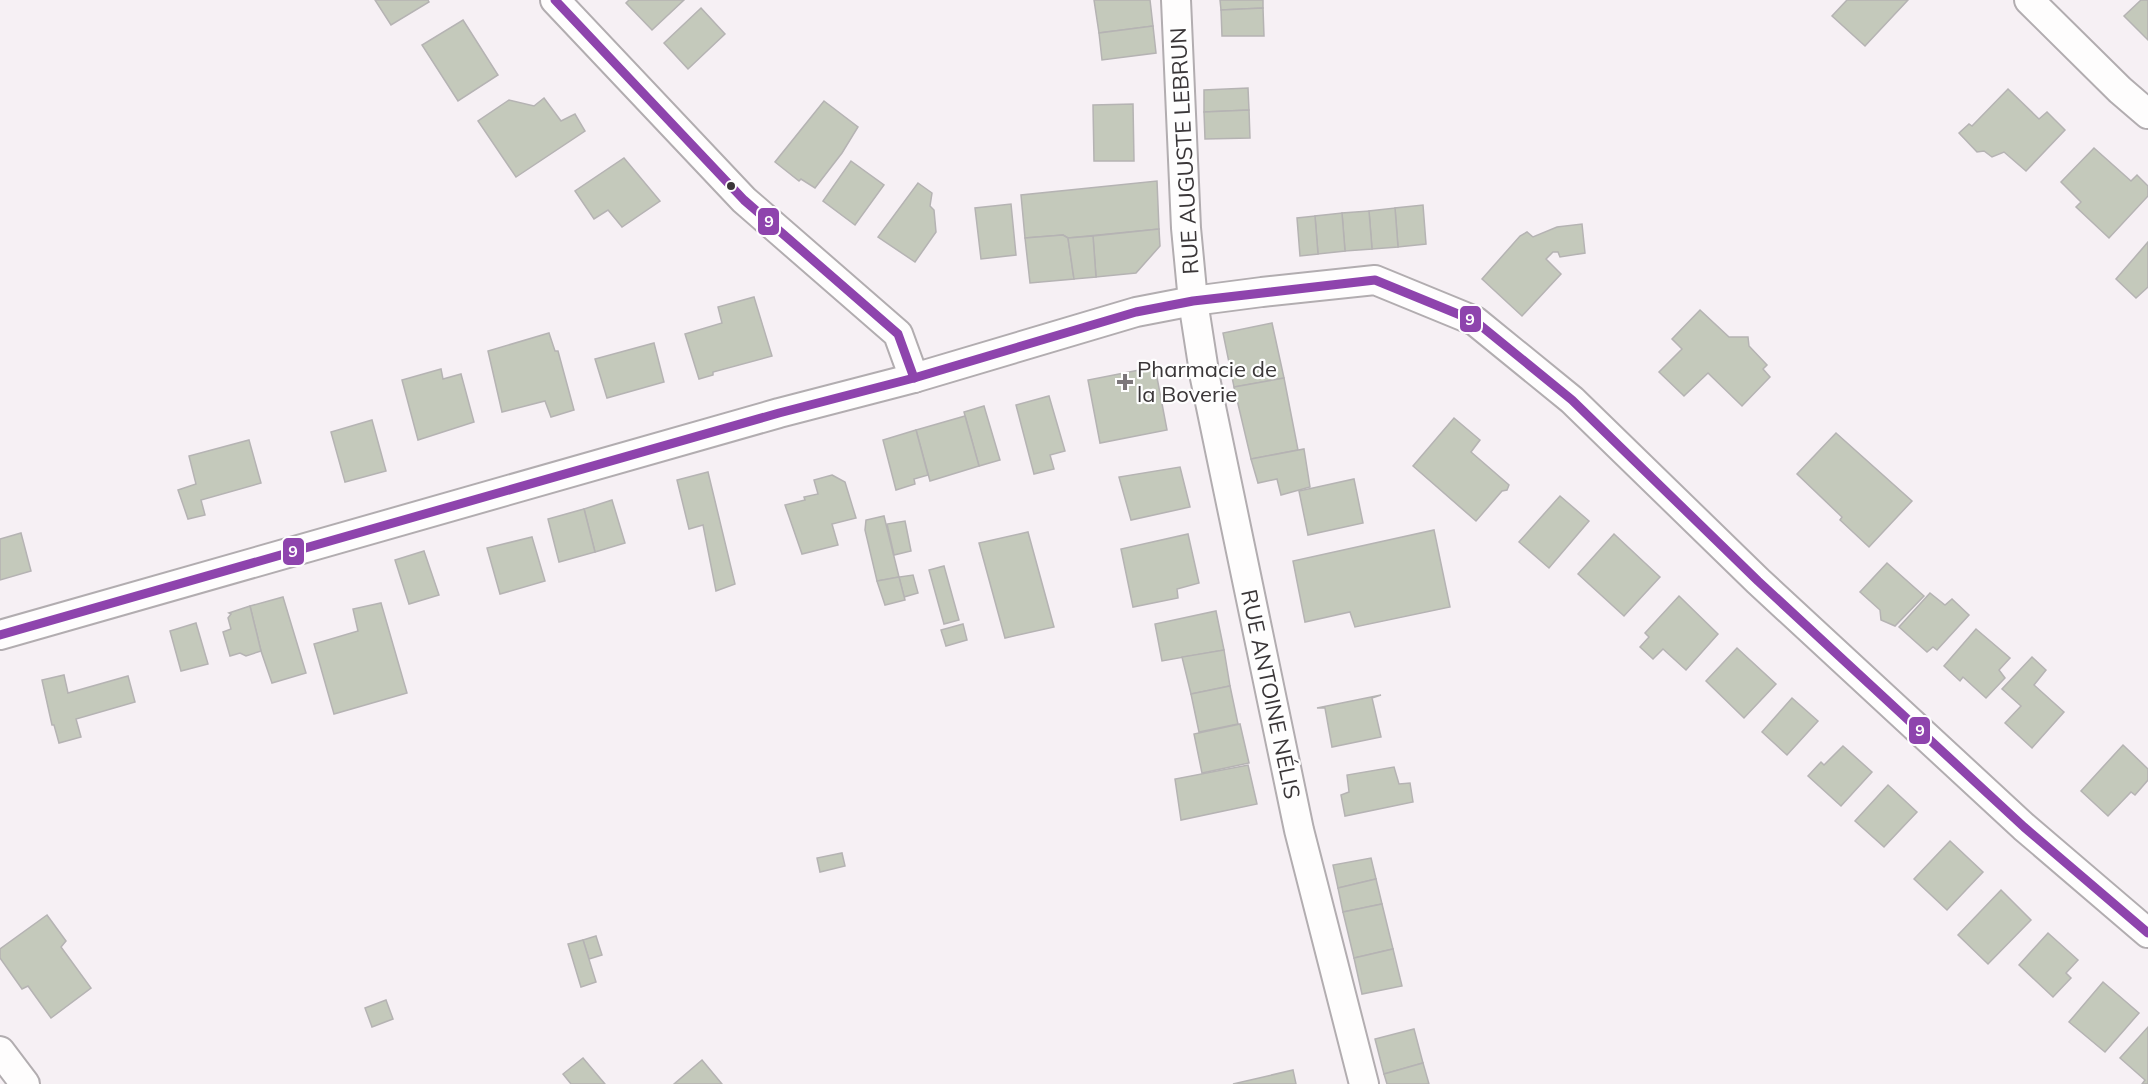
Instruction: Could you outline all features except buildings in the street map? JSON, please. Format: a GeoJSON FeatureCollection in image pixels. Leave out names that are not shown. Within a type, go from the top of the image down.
{"type":"FeatureCollection","features":[{"type":"Feature","properties":{"kind":"street"},"geometry":{"type":"LineString","coordinates":[[555,0],[744,200],[898,334],[914,378]]}},
{"type":"Feature","properties":{"kind":"street","name":"RUE AUGUSTE LEBRUN"},"geometry":{"type":"LineString","coordinates":[[1176,0],[1186,228],[1193,301]]}},
{"type":"Feature","properties":{"kind":"street"},"geometry":{"type":"LineString","coordinates":[[2029,0],[2120,90],[2148,114]]}},
{"type":"Feature","properties":{"kind":"street"},"geometry":{"type":"LineString","coordinates":[[0,635],[768,417],[914,378],[1136,312],[1193,301],[1375,280],[1475,321],[1572,400],[1792,613],[2024,827],[2148,933]]}},
{"type":"Feature","properties":{"kind":"street","name":"RUE ANTOINE NÉLIS"},"geometry":{"type":"LineString","coordinates":[[1193,301],[1205,378],[1299,830],[1364,1084]]}},
{"type":"Feature","properties":{"kind":"street"},"geometry":{"type":"LineString","coordinates":[[0,1051],[25,1084]]}},
{"type":"Feature","properties":{"kind":"transit line","name":"9"},"geometry":{"type":"LineString","coordinates":[[555,0],[744,200],[898,334],[914,378]]}},
{"type":"Feature","properties":{"kind":"transit line","name":"9"},"geometry":{"type":"LineString","coordinates":[[0,635],[779,413],[914,378],[1136,312],[1193,301],[1375,280],[1475,321],[1572,400],[1758,581],[2024,827],[2148,933]]}},
{"type":"Feature","properties":{"kind":"place","name":"Pharmacie de la Boverie"},"geometry":{"type":"Point","coordinates":[1125,382]}}]}
